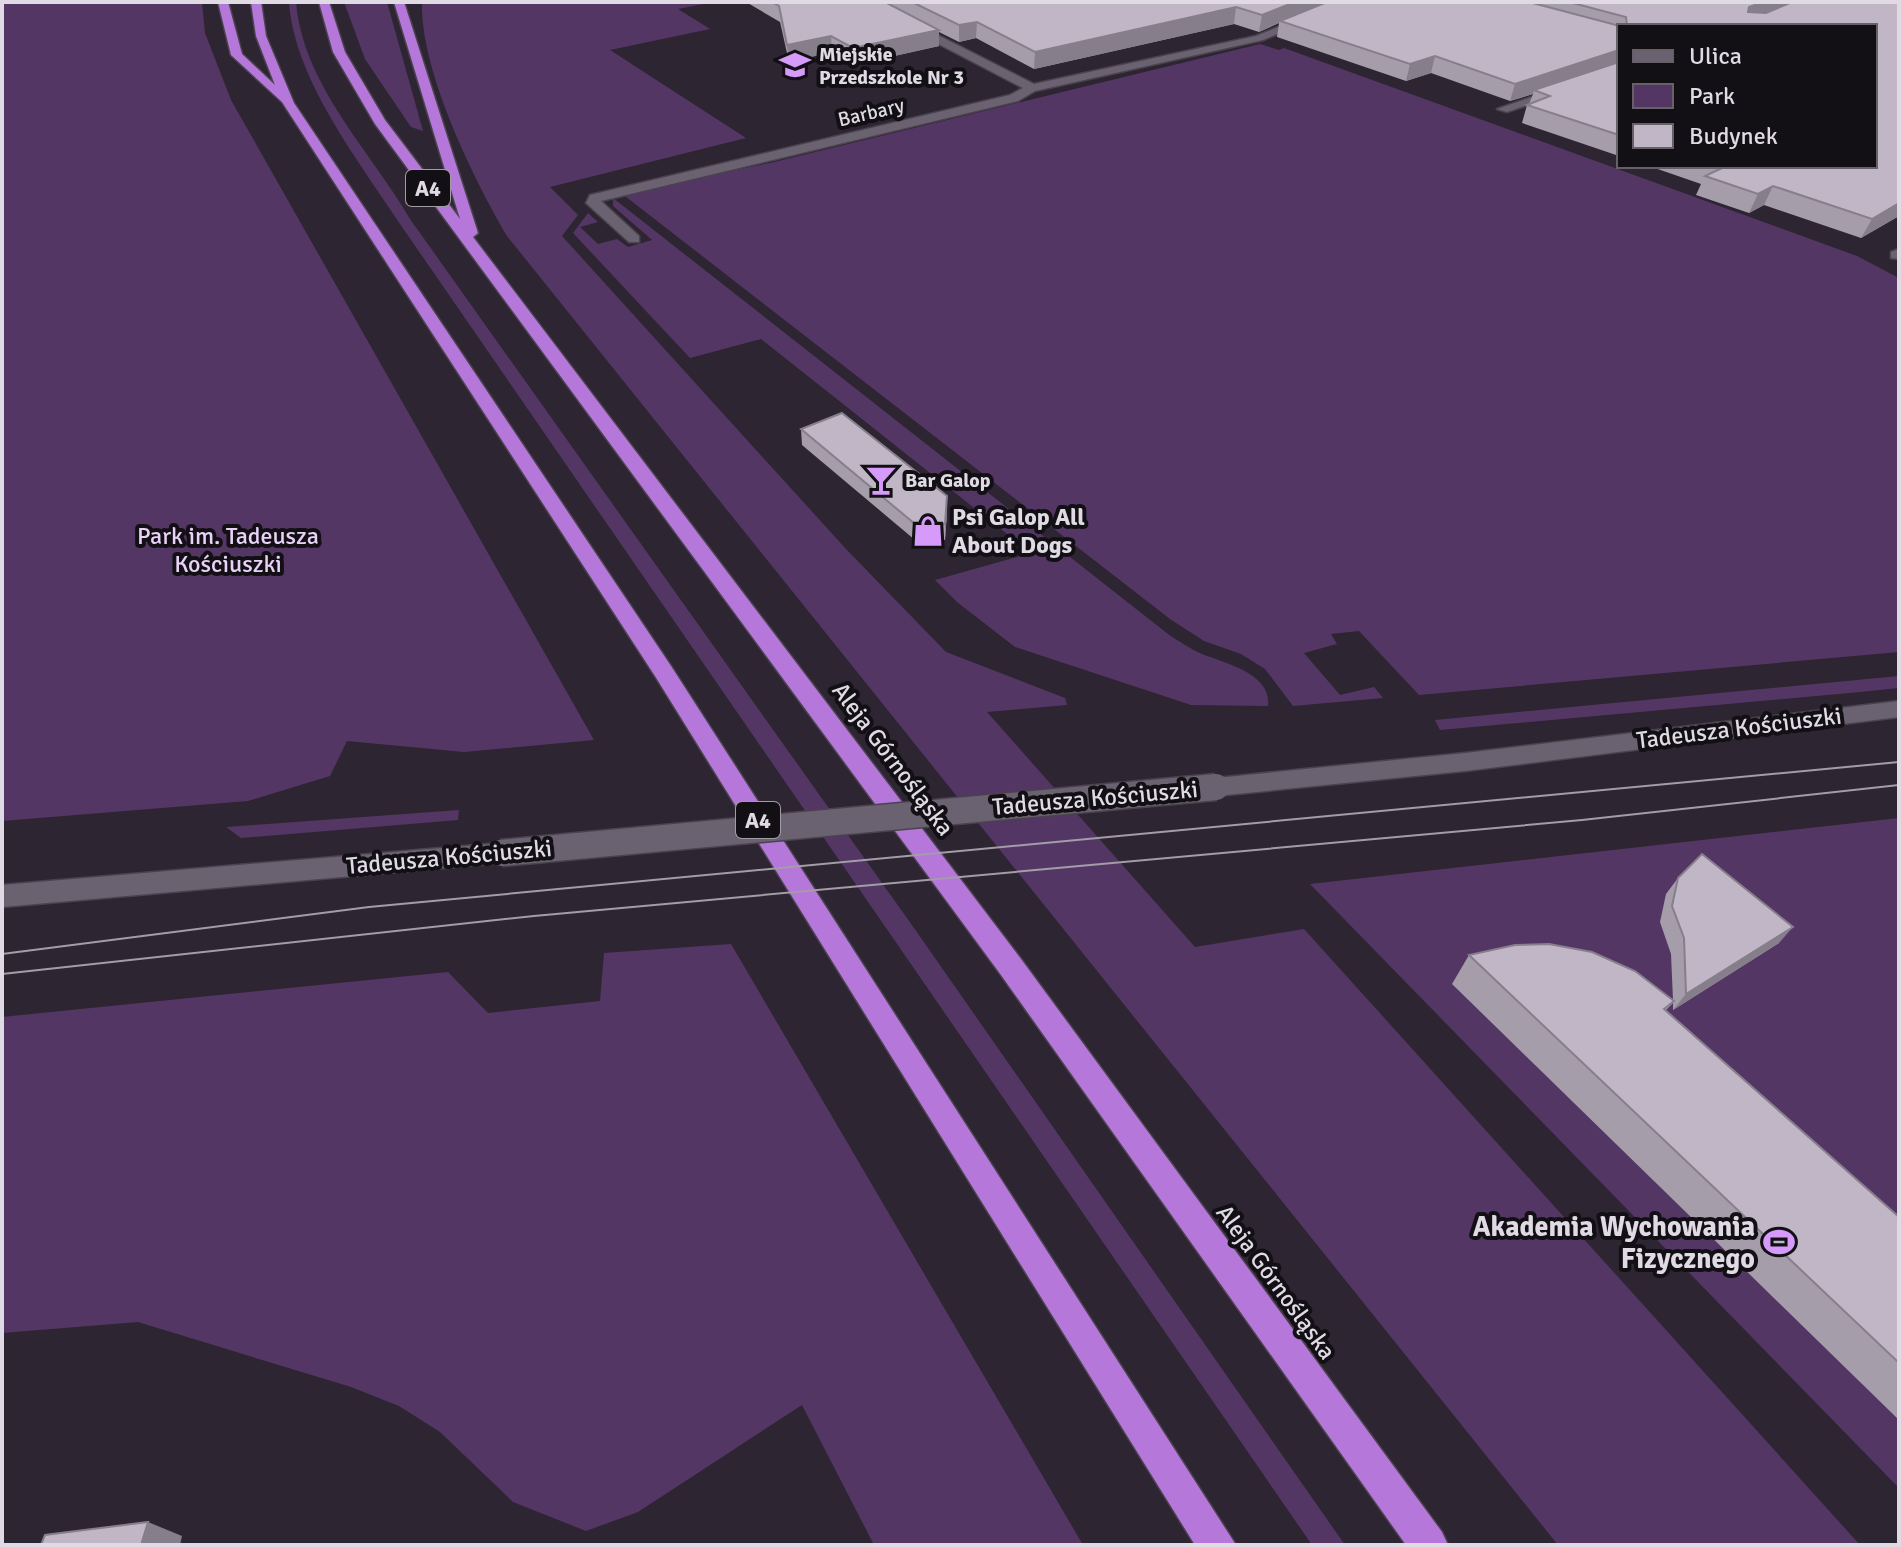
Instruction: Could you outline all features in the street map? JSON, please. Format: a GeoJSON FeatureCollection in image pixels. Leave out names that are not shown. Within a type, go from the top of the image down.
{"type":"FeatureCollection","features":[{"type":"Feature","properties":{"kind":"highway"},"geometry":{"type":"LineString","coordinates":[[223,2],[228,31],[237,55],[288,103]]}},
{"type":"Feature","properties":{"kind":"highway","name":"A4"},"geometry":{"type":"LineString","coordinates":[[256,2],[261,36],[288,103],[663,671],[1217,1545]]}},
{"type":"Feature","properties":{"kind":"highway","name":"Aleja Górnośląska"},"geometry":{"type":"LineString","coordinates":[[324,2],[333,37],[357,88],[477,255],[1011,967],[1429,1545]]}},
{"type":"Feature","properties":{"kind":"highway"},"geometry":{"type":"LineString","coordinates":[[399,2],[407,19],[477,255]]}},
{"type":"Feature","properties":{"kind":"highway"},"geometry":{"type":"LineString","coordinates":[[407,19],[411,2]]}},
{"type":"Feature","properties":{"kind":"street","name":"Barbary"},"geometry":{"type":"LineString","coordinates":[[634,239],[593,200],[619,190],[1014,98],[1032,88],[1276,33],[1349,2]]}},
{"type":"Feature","properties":{"kind":"street"},"geometry":{"type":"LineString","coordinates":[[896,18],[1032,88]]}},
{"type":"Feature","properties":{"kind":"street"},"geometry":{"type":"LineString","coordinates":[[1503,109],[1617,71]]}},
{"type":"Feature","properties":{"kind":"street","name":"Tadeusza Kościuszki"},"geometry":{"type":"LineString","coordinates":[[2,896],[1216,787],[1465,762],[1899,709]]}},
{"type":"Feature","properties":{"kind":"green space","name":"Park im. Tadeusza Kościuszki"},"geometry":{"type":"Polygon","coordinates":[[[2,2],[202,2],[205,33],[231,100],[594,740],[464,752],[347,741],[330,776],[248,801],[2,821],[2,2]]]}},
{"type":"Feature","properties":{"kind":"green space"},"geometry":{"type":"Polygon","coordinates":[[[289,2],[296,2],[301,32],[325,89],[410,219],[914,928],[1345,1545],[1312,1545],[400,224],[348,146],[316,89],[294,31],[289,2]]]}},
{"type":"Feature","properties":{"kind":"green space"},"geometry":{"type":"Polygon","coordinates":[[[344,2],[387,2],[423,131],[411,127],[365,59],[344,2]]]}},
{"type":"Feature","properties":{"kind":"green space"},"geometry":{"type":"Polygon","coordinates":[[[422,2],[713,2],[678,9],[710,29],[610,50],[746,138],[550,187],[578,215],[562,236],[846,549],[946,652],[1065,698],[1067,705],[987,712],[1195,947],[1304,929],[1860,1545],[1558,1545],[507,236],[479,185],[439,91],[424,29],[422,2]]]}},
{"type":"Feature","properties":{"kind":"green space"},"geometry":{"type":"Polygon","coordinates":[[[1260,44],[1279,50],[1284,48],[1857,256],[1899,278],[1899,652],[1419,695],[1359,631],[1331,634],[1337,644],[1304,653],[1340,695],[1374,687],[1383,698],[1293,706],[1265,669],[1241,654],[1204,641],[1170,619],[621,193],[770,163],[1260,44]]]}},
{"type":"Feature","properties":{"kind":"green space"},"geometry":{"type":"Polygon","coordinates":[[[613,198],[1168,634],[1198,652],[1255,677],[1267,695],[1268,706],[1191,705],[1015,647],[957,602],[935,580],[1031,553],[761,339],[690,358],[573,233],[588,213],[598,222],[580,227],[598,244],[617,239],[628,247],[652,240],[613,206],[613,198]]]}},
{"type":"Feature","properties":{"kind":"green space"},"geometry":{"type":"Polygon","coordinates":[[[1899,676],[1899,688],[1850,693],[1440,730],[1435,720],[1899,676]]]}},
{"type":"Feature","properties":{"kind":"green space"},"geometry":{"type":"Polygon","coordinates":[[[459,810],[458,820],[241,838],[226,827],[459,810]]]}},
{"type":"Feature","properties":{"kind":"green space","name":"Akademia Wychowania Fizycznego"},"geometry":{"type":"Polygon","coordinates":[[[1899,818],[1899,1488],[1310,884],[1899,818]]]}},
{"type":"Feature","properties":{"kind":"green space"},"geometry":{"type":"Polygon","coordinates":[[[731,944],[1083,1545],[874,1545],[802,1405],[638,1512],[586,1531],[513,1502],[440,1432],[399,1406],[351,1387],[138,1322],[2,1333],[2,1017],[448,972],[488,1013],[600,1001],[604,953],[731,944]]]}},
{"type":"Feature","properties":{"kind":"building"},"geometry":{"type":"Polygon","coordinates":[[[772,2],[885,2],[939,30],[853,48],[831,36],[787,45],[779,6],[772,2]]]}},
{"type":"Feature","properties":{"kind":"building"},"geometry":{"type":"Polygon","coordinates":[[[912,2],[1295,2],[1262,15],[1236,7],[1035,52],[977,22],[959,25],[912,2]]]}},
{"type":"Feature","properties":{"kind":"building"},"geometry":{"type":"Polygon","coordinates":[[[1327,2],[1529,2],[1617,25],[1617,51],[1515,84],[1435,56],[1410,64],[1280,21],[1327,2]]]}},
{"type":"Feature","properties":{"kind":"building"},"geometry":{"type":"Polygon","coordinates":[[[1569,2],[1763,2],[1749,7],[1748,12],[1766,13],[1792,2],[1899,2],[1899,203],[1872,219],[1773,186],[1758,194],[1705,176],[1720,169],[1717,168],[1877,168],[1877,24],[1627,24],[1626,17],[1569,2]]]}},
{"type":"Feature","properties":{"kind":"building"},"geometry":{"type":"Polygon","coordinates":[[[1617,63],[1617,134],[1527,105],[1550,96],[1534,90],[1617,63]]]}},
{"type":"Feature","properties":{"kind":"building"},"geometry":{"type":"Polygon","coordinates":[[[842,413],[947,496],[945,524],[915,524],[801,429],[842,413]]]}},
{"type":"Feature","properties":{"kind":"building"},"geometry":{"type":"Polygon","coordinates":[[[1702,854],[1793,927],[1686,994],[1684,938],[1672,906],[1678,878],[1702,854]]]}},
{"type":"Feature","properties":{"kind":"building"},"geometry":{"type":"Polygon","coordinates":[[[1549,944],[1592,952],[1635,971],[1674,1001],[1664,1009],[1899,1217],[1899,1363],[1469,955],[1515,945],[1549,944]]]}},
{"type":"Feature","properties":{"kind":"building"},"geometry":{"type":"Polygon","coordinates":[[[148,1522],[141,1545],[41,1545],[45,1535],[148,1522]]]}},
{"type":"Feature","properties":{"kind":"tram line"},"geometry":{"type":"LineString","coordinates":[[2,954],[369,907],[1899,762]]}},
{"type":"Feature","properties":{"kind":"tram line"},"geometry":{"type":"LineString","coordinates":[[2,974],[534,916],[1582,820],[1899,785]]}},
{"type":"Feature","properties":{"kind":"place","name":"Miejskie Przedszkole Nr 3"},"geometry":{"type":"Point","coordinates":[795,65]}},
{"type":"Feature","properties":{"kind":"place","name":"Bar Galop"},"geometry":{"type":"Point","coordinates":[881,480]}},
{"type":"Feature","properties":{"kind":"place","name":"Psi Galop All About Dogs"},"geometry":{"type":"Point","coordinates":[928,531]}},
{"type":"Feature","properties":{"kind":"place","name":"Akademia Wychowania Fizycznego"},"geometry":{"type":"Point","coordinates":[1779,1242]}}]}
